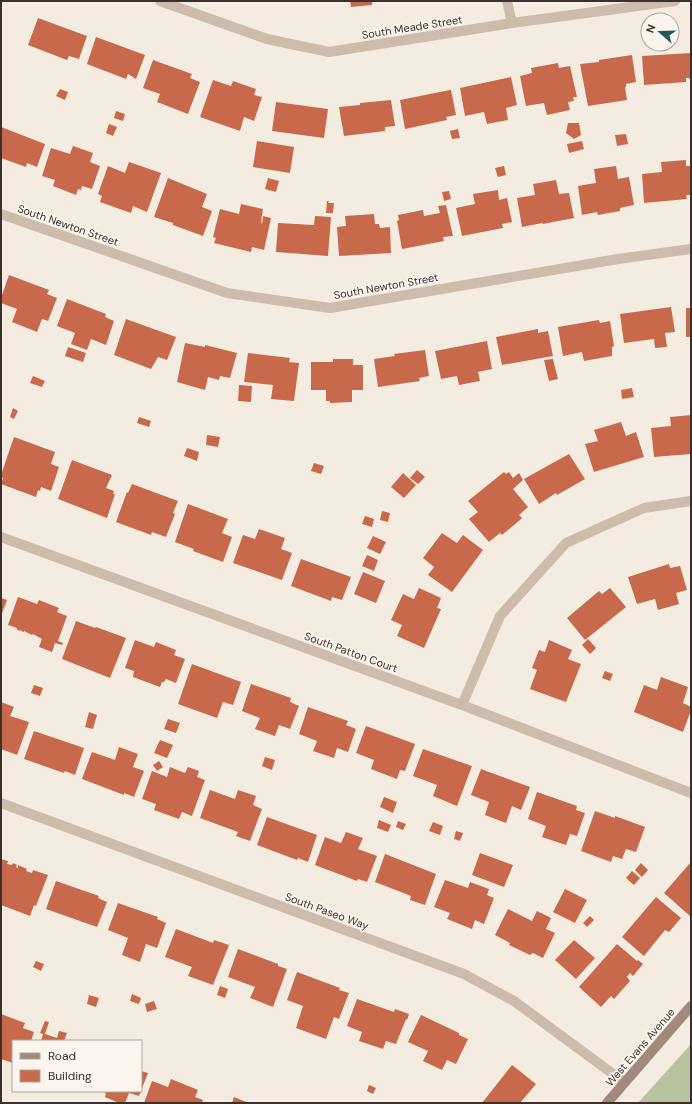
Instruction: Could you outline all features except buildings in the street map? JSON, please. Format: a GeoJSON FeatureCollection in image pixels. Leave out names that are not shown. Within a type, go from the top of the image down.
{"type":"FeatureCollection","features":[{"type":"Feature","properties":{"kind":"main road","name":"West Evans Avenue"},"geometry":{"type":"LineString","coordinates":[[607,1103],[691,1006]]}},
{"type":"Feature","properties":{"kind":"street","name":"South Meade Street"},"geometry":{"type":"LineString","coordinates":[[160,1],[267,40],[329,52],[512,23],[675,1]]}},
{"type":"Feature","properties":{"kind":"street"},"geometry":{"type":"LineString","coordinates":[[507,1],[512,23]]}},
{"type":"Feature","properties":{"kind":"street","name":"South Newton Street"},"geometry":{"type":"LineString","coordinates":[[1,214],[227,293],[330,308],[618,259],[691,249]]}},
{"type":"Feature","properties":{"kind":"street"},"geometry":{"type":"LineString","coordinates":[[462,704],[500,616],[566,543],[644,508],[691,501]]}},
{"type":"Feature","properties":{"kind":"street","name":"South Patton Court"},"geometry":{"type":"LineString","coordinates":[[1,537],[462,704],[691,793]]}},
{"type":"Feature","properties":{"kind":"street","name":"South Paseo Way"},"geometry":{"type":"LineString","coordinates":[[1,803],[464,974],[514,1001],[624,1082]]}},
{"type":"Feature","properties":{"kind":"green space"},"geometry":{"type":"Polygon","coordinates":[[[691,1044],[691,1103],[638,1103],[691,1044]]]}}]}
